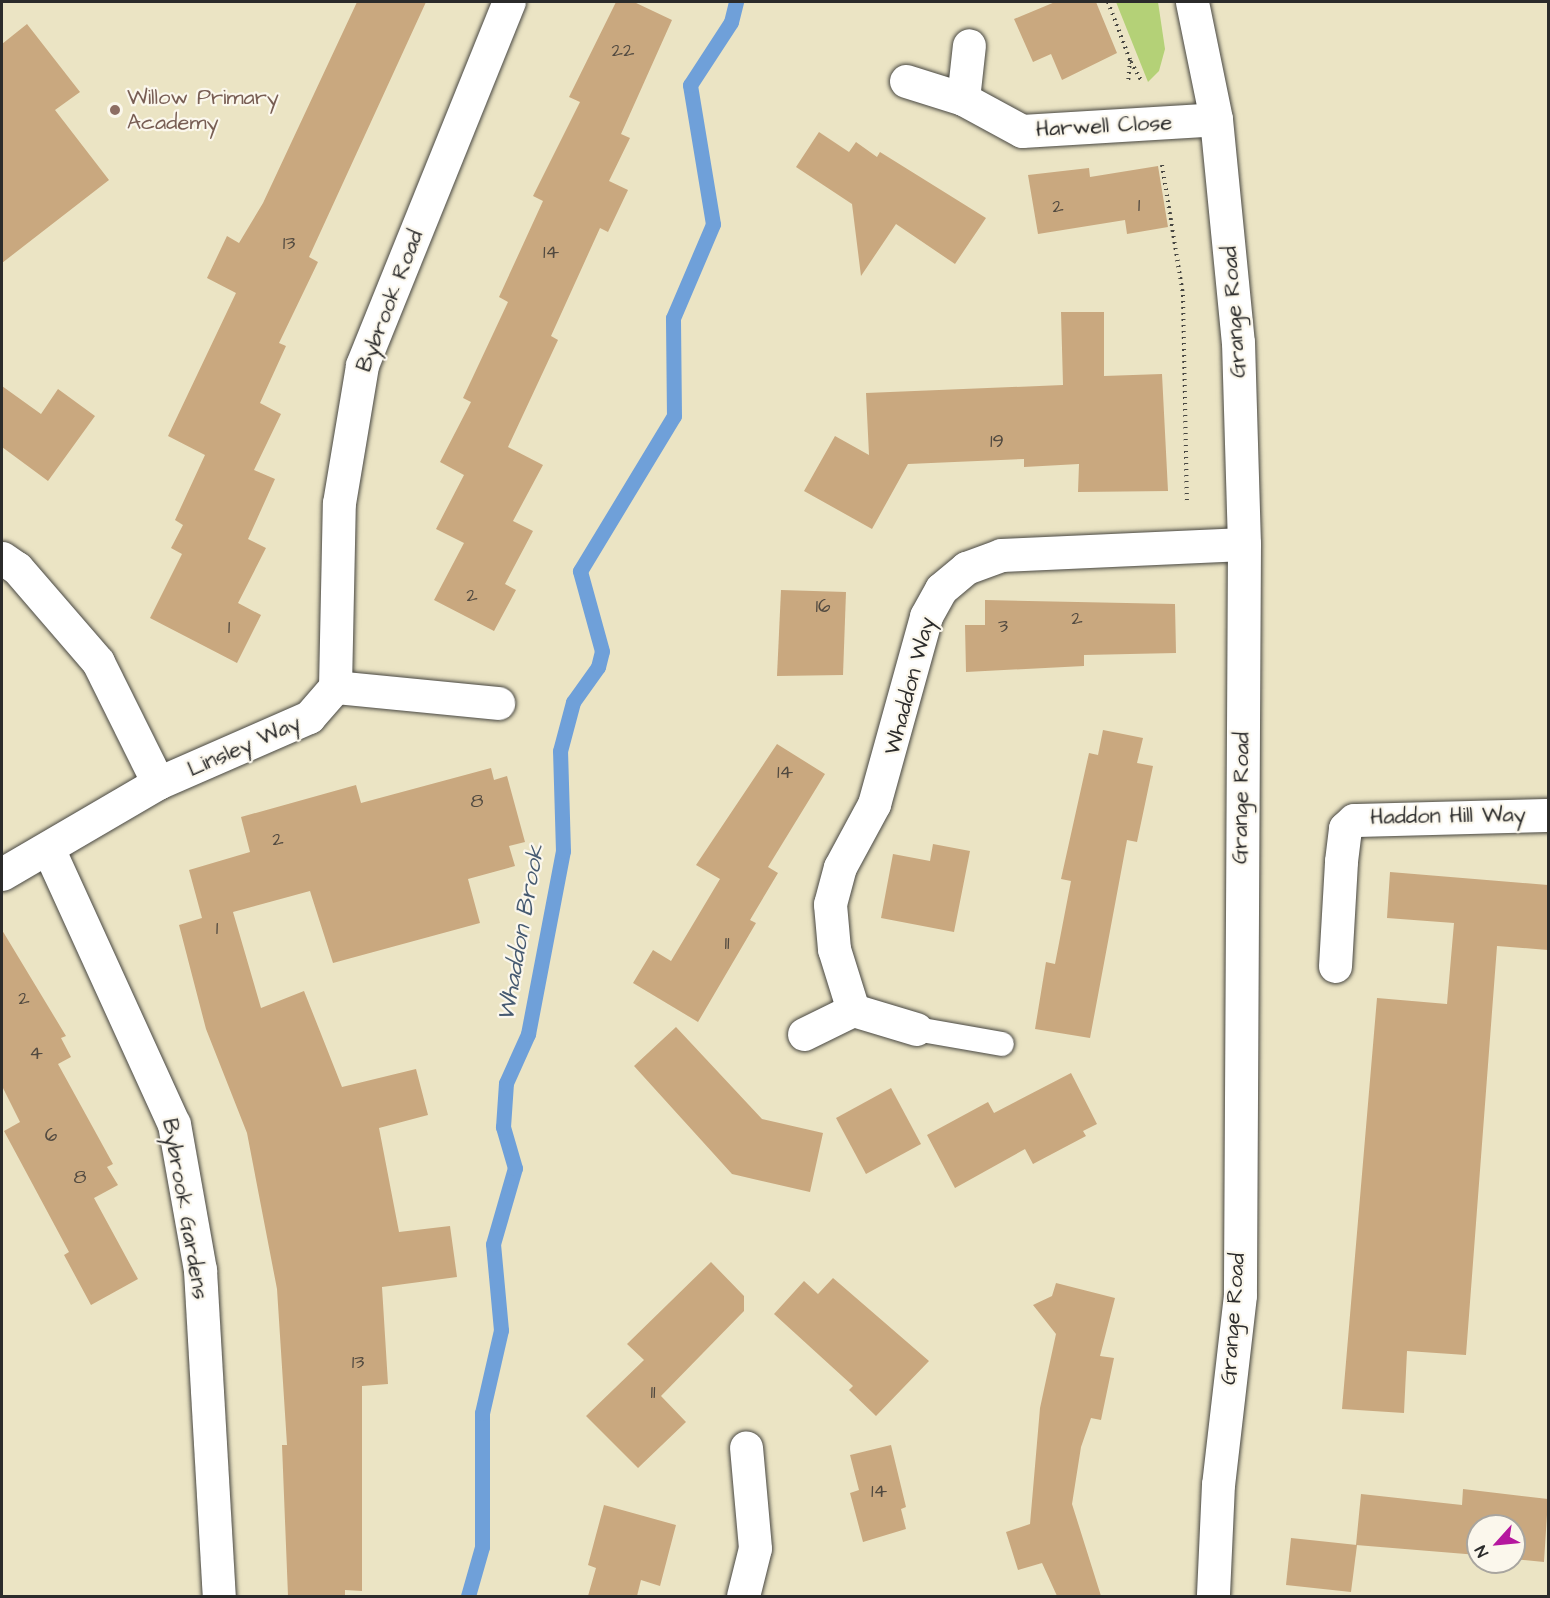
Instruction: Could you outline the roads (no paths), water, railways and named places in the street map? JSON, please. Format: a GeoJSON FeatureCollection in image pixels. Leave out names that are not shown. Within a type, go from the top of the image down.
{"type":"FeatureCollection","features":[{"type":"Feature","properties":{"kind":"street","name":"Bybrook Road"},"geometry":{"type":"LineString","coordinates":[[335,687],[339,503],[362,365],[509,2]]}},
{"type":"Feature","properties":{"kind":"street","name":"Grange Road"},"geometry":{"type":"LineString","coordinates":[[1192,2],[1216,119],[1238,342],[1244,544],[1239,1295],[1218,1484],[1213,1596]]}},
{"type":"Feature","properties":{"kind":"street"},"geometry":{"type":"LineString","coordinates":[[963,99],[969,45]]}},
{"type":"Feature","properties":{"kind":"street","name":"Harwell Close"},"geometry":{"type":"LineString","coordinates":[[906,81],[963,99],[1022,131],[1216,119]]}},
{"type":"Feature","properties":{"kind":"street","name":"Whaddon Way"},"geometry":{"type":"LineString","coordinates":[[853,1010],[834,948],[830,904],[840,867],[882,784],[926,616],[941,589],[966,568],[1001,555],[1244,544]]}},
{"type":"Feature","properties":{"kind":"street"},"geometry":{"type":"LineString","coordinates":[[2,558],[17,568],[98,662],[158,783]]}},
{"type":"Feature","properties":{"kind":"street"},"geometry":{"type":"LineString","coordinates":[[335,687],[498,703]]}},
{"type":"Feature","properties":{"kind":"street","name":"Linsley Way"},"geometry":{"type":"LineString","coordinates":[[2,874],[158,783],[309,717],[335,687]]}},
{"type":"Feature","properties":{"kind":"street","name":"Haddon Hill Way"},"geometry":{"type":"LineString","coordinates":[[1335,966],[1342,850],[1345,828],[1354,820],[1548,815]]}},
{"type":"Feature","properties":{"kind":"street","name":"Bybrook Gardens"},"geometry":{"type":"LineString","coordinates":[[48,848],[174,1124],[200,1270],[219,1596]]}},
{"type":"Feature","properties":{"kind":"street"},"geometry":{"type":"LineString","coordinates":[[804,1034],[853,1010],[916,1029]]}},
{"type":"Feature","properties":{"kind":"street"},"geometry":{"type":"LineString","coordinates":[[743,1596],[755,1548],[746,1447]]}},
{"type":"Feature","properties":{"kind":"lane"},"geometry":{"type":"LineString","coordinates":[[916,1029],[1002,1044]]}},
{"type":"Feature","properties":{"kind":"waterway","name":"Whaddon Brook"},"geometry":{"type":"LineString","coordinates":[[468,1596],[482,1547],[482,1413],[501,1330],[493,1244],[515,1168],[503,1127],[506,1083],[528,1034],[563,851],[560,751],[573,702],[598,667],[602,651],[580,571],[674,416],[673,318],[713,224],[690,85],[731,22],[736,2]]}},
{"type":"Feature","properties":{"kind":"place","name":"Willow Primary Academy"},"geometry":{"type":"Point","coordinates":[115,110]}}]}
